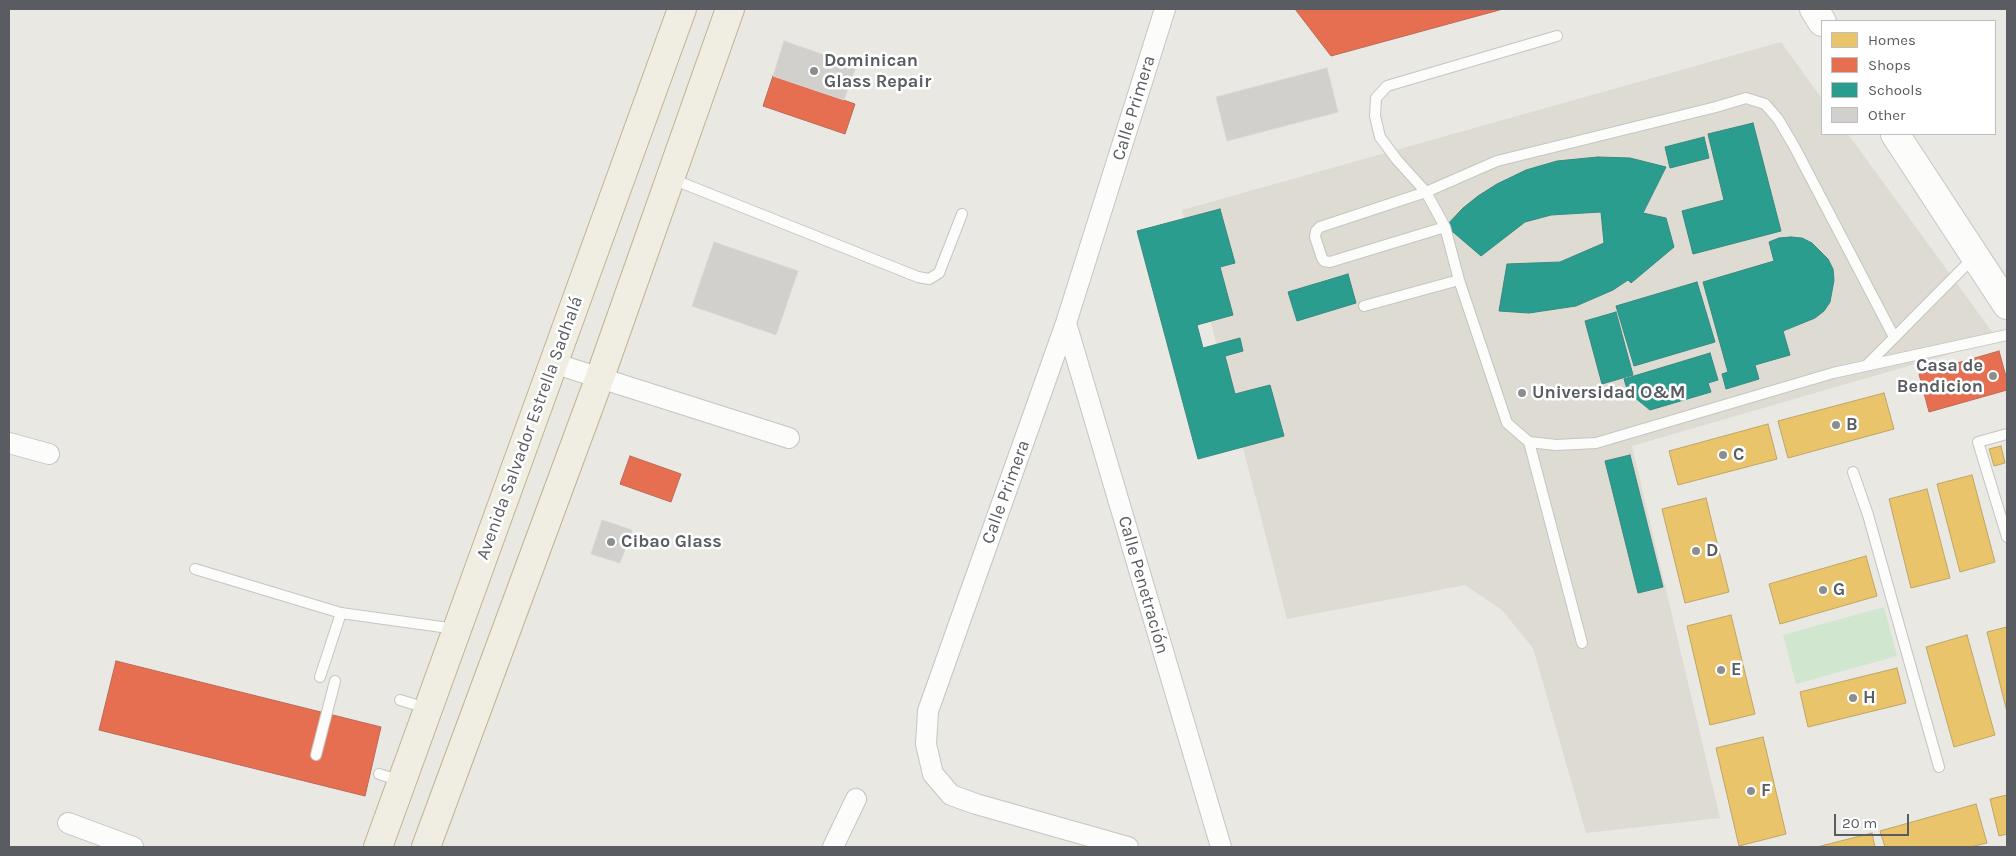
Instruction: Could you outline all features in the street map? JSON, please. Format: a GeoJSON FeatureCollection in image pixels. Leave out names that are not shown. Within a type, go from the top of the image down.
{"type":"FeatureCollection","features":[{"type":"Feature","properties":{"kind":"highway","name":"Avenida Salvador Estrella Sadhalá"},"geometry":{"type":"LineString","coordinates":[[378,847],[390,778],[427,709],[682,9]]}},
{"type":"Feature","properties":{"kind":"highway"},"geometry":{"type":"LineString","coordinates":[[426,847],[600,376],[730,9]]}},
{"type":"Feature","properties":{"kind":"main road"},"geometry":{"type":"LineString","coordinates":[[1814,9],[1821,20]]}},
{"type":"Feature","properties":{"kind":"main road"},"geometry":{"type":"LineString","coordinates":[[1896,135],[2007,305]]}},
{"type":"Feature","properties":{"kind":"street","name":"Calle Primera"},"geometry":{"type":"LineString","coordinates":[[1128,847],[976,804],[951,795],[933,774],[926,744],[928,711],[1066,323],[1165,9]]}},
{"type":"Feature","properties":{"kind":"street","name":"Calle Penetración"},"geometry":{"type":"LineString","coordinates":[[1066,323],[1220,847]]}},
{"type":"Feature","properties":{"kind":"street"},"geometry":{"type":"LineString","coordinates":[[553,362],[789,438]]}},
{"type":"Feature","properties":{"kind":"street"},"geometry":{"type":"LineString","coordinates":[[9,443],[49,454]]}},
{"type":"Feature","properties":{"kind":"street"},"geometry":{"type":"LineString","coordinates":[[833,847],[856,799]]}},
{"type":"Feature","properties":{"kind":"street"},"geometry":{"type":"LineString","coordinates":[[68,823],[133,847]]}},
{"type":"Feature","properties":{"kind":"lane"},"geometry":{"type":"LineString","coordinates":[[1556,36],[1387,86],[1376,98],[1375,116],[1380,137],[1397,160],[1426,192],[1445,226],[1459,280],[1507,423],[1529,442],[1582,643]]}},
{"type":"Feature","properties":{"kind":"lane"},"geometry":{"type":"LineString","coordinates":[[1445,226],[1330,262],[1324,261],[1322,258],[1315,237],[1316,231],[1320,227],[1426,192],[1497,161],[1746,98],[1765,104],[1778,119],[1894,337]]}},
{"type":"Feature","properties":{"kind":"lane"},"geometry":{"type":"LineString","coordinates":[[670,178],[918,277],[929,279],[939,273],[962,214]]}},
{"type":"Feature","properties":{"kind":"lane"},"geometry":{"type":"LineString","coordinates":[[1868,364],[1975,256]]}},
{"type":"Feature","properties":{"kind":"lane"},"geometry":{"type":"LineString","coordinates":[[1364,306],[1459,280]]}},
{"type":"Feature","properties":{"kind":"lane"},"geometry":{"type":"LineString","coordinates":[[1529,442],[1556,445],[1596,443],[1868,364],[2007,335]]}},
{"type":"Feature","properties":{"kind":"lane"},"geometry":{"type":"LineString","coordinates":[[2007,434],[1978,442],[2007,537]]}},
{"type":"Feature","properties":{"kind":"lane"},"geometry":{"type":"LineString","coordinates":[[1853,472],[1868,515],[1939,766]]}},
{"type":"Feature","properties":{"kind":"lane"},"geometry":{"type":"LineString","coordinates":[[195,568],[341,613],[457,629]]}},
{"type":"Feature","properties":{"kind":"lane"},"geometry":{"type":"LineString","coordinates":[[320,677],[341,613]]}},
{"type":"Feature","properties":{"kind":"lane"},"geometry":{"type":"LineString","coordinates":[[316,755],[335,681]]}},
{"type":"Feature","properties":{"kind":"lane"},"geometry":{"type":"LineString","coordinates":[[400,700],[427,709]]}},
{"type":"Feature","properties":{"kind":"shaded area","name":"Universidad O&M"},"geometry":{"type":"Polygon","coordinates":[[[1781,42],[1821,98],[1821,135],[1849,135],[1998,340],[1632,446],[1720,818],[1586,833],[1533,648],[1502,610],[1465,585],[1287,619],[1182,210],[1781,42]]]}},
{"type":"Feature","properties":{"kind":"green space"},"geometry":{"type":"Polygon","coordinates":[[[1884,607],[1897,656],[1796,684],[1783,635],[1884,607]]]}},
{"type":"Feature","properties":{"kind":"building: Homes","name":"B"},"geometry":{"type":"Polygon","coordinates":[[[1884,393],[1894,429],[1788,458],[1778,421],[1884,393]]]}},
{"type":"Feature","properties":{"kind":"building: Homes","name":"C"},"geometry":{"type":"Polygon","coordinates":[[[1768,424],[1777,459],[1678,485],[1669,451],[1768,424]]]}},
{"type":"Feature","properties":{"kind":"building: Homes"},"geometry":{"type":"Polygon","coordinates":[[[2001,446],[2005,463],[1994,466],[1989,449],[2001,446]]]}},
{"type":"Feature","properties":{"kind":"building: Homes"},"geometry":{"type":"Polygon","coordinates":[[[1972,475],[1995,562],[1960,572],[1937,484],[1972,475]]]}},
{"type":"Feature","properties":{"kind":"building: Homes"},"geometry":{"type":"Polygon","coordinates":[[[1927,489],[1950,578],[1911,588],[1889,499],[1927,489]]]}},
{"type":"Feature","properties":{"kind":"building: Homes","name":"D"},"geometry":{"type":"Polygon","coordinates":[[[1706,498],[1729,592],[1685,603],[1662,509],[1706,498]]]}},
{"type":"Feature","properties":{"kind":"building: Homes","name":"G"},"geometry":{"type":"Polygon","coordinates":[[[1866,556],[1877,596],[1780,624],[1769,584],[1866,556]]]}},
{"type":"Feature","properties":{"kind":"building: Homes","name":"E"},"geometry":{"type":"Polygon","coordinates":[[[1731,615],[1755,714],[1710,725],[1687,626],[1731,615]]]}},
{"type":"Feature","properties":{"kind":"building: Homes"},"geometry":{"type":"Polygon","coordinates":[[[2007,627],[2007,712],[1987,632],[2007,627]]]}},
{"type":"Feature","properties":{"kind":"building: Homes"},"geometry":{"type":"Polygon","coordinates":[[[1967,635],[1995,735],[1954,747],[1926,647],[1967,635]]]}},
{"type":"Feature","properties":{"kind":"building: Homes","name":"H"},"geometry":{"type":"Polygon","coordinates":[[[1897,668],[1906,703],[1808,727],[1800,692],[1897,668]]]}},
{"type":"Feature","properties":{"kind":"building: Homes","name":"F"},"geometry":{"type":"Polygon","coordinates":[[[1763,737],[1786,834],[1739,846],[1716,748],[1763,737]]]}},
{"type":"Feature","properties":{"kind":"building: Homes"},"geometry":{"type":"Polygon","coordinates":[[[2007,795],[2007,834],[1999,836],[1990,799],[2007,795]]]}},
{"type":"Feature","properties":{"kind":"building: Homes"},"geometry":{"type":"Polygon","coordinates":[[[1976,804],[1987,843],[1970,847],[1885,847],[1880,831],[1976,804]]]}},
{"type":"Feature","properties":{"kind":"building: Homes"},"geometry":{"type":"Polygon","coordinates":[[[1872,833],[1875,847],[1817,847],[1872,833]]]}},
{"type":"Feature","properties":{"kind":"building: Shops"},"geometry":{"type":"Polygon","coordinates":[[[1295,9],[1503,9],[1331,56],[1295,9]]]}},
{"type":"Feature","properties":{"kind":"building: Shops"},"geometry":{"type":"Polygon","coordinates":[[[773,76],[855,104],[845,134],[763,106],[773,76]]]}},
{"type":"Feature","properties":{"kind":"building: Shops"},"geometry":{"type":"Polygon","coordinates":[[[1999,351],[2007,380],[2007,390],[1929,412],[1919,374],[1999,351]]]}},
{"type":"Feature","properties":{"kind":"building: Shops"},"geometry":{"type":"Polygon","coordinates":[[[630,456],[681,474],[671,502],[620,484],[630,456]]]}},
{"type":"Feature","properties":{"kind":"building: Shops"},"geometry":{"type":"Polygon","coordinates":[[[116,661],[381,727],[365,796],[99,730],[116,661]]]}},
{"type":"Feature","properties":{"kind":"building: Schools"},"geometry":{"type":"Polygon","coordinates":[[[1753,123],[1781,231],[1693,254],[1682,211],[1724,200],[1708,134],[1753,123]]]}},
{"type":"Feature","properties":{"kind":"building: Schools"},"geometry":{"type":"Polygon","coordinates":[[[1704,137],[1709,158],[1670,168],[1665,147],[1704,137]]]}},
{"type":"Feature","properties":{"kind":"building: Schools"},"geometry":{"type":"Polygon","coordinates":[[[1598,157],[1630,158],[1666,167],[1643,213],[1666,218],[1674,247],[1631,283],[1628,280],[1613,290],[1576,306],[1529,313],[1499,311],[1507,264],[1560,262],[1604,243],[1601,212],[1551,215],[1525,222],[1481,256],[1446,226],[1463,208],[1478,196],[1497,184],[1526,170],[1557,161],[1598,157]]]}},
{"type":"Feature","properties":{"kind":"building: Schools"},"geometry":{"type":"Polygon","coordinates":[[[1220,209],[1235,263],[1220,267],[1233,315],[1197,325],[1203,348],[1240,338],[1243,351],[1225,356],[1235,394],[1270,385],[1284,436],[1198,459],[1137,231],[1220,209]]]}},
{"type":"Feature","properties":{"kind":"building: Schools"},"geometry":{"type":"Polygon","coordinates":[[[1779,238],[1802,238],[1812,243],[1828,259],[1833,269],[1834,280],[1830,302],[1824,311],[1815,318],[1783,331],[1790,355],[1755,365],[1759,379],[1726,389],[1722,374],[1728,372],[1703,282],[1774,261],[1769,242],[1779,238]]]}},
{"type":"Feature","properties":{"kind":"building: Schools"},"geometry":{"type":"Polygon","coordinates":[[[1348,274],[1356,303],[1297,321],[1288,292],[1348,274]]]}},
{"type":"Feature","properties":{"kind":"building: Schools"},"geometry":{"type":"Polygon","coordinates":[[[1697,282],[1715,342],[1634,366],[1616,306],[1697,282]]]}},
{"type":"Feature","properties":{"kind":"building: Schools"},"geometry":{"type":"Polygon","coordinates":[[[1616,312],[1633,375],[1602,384],[1585,321],[1616,312]]]}},
{"type":"Feature","properties":{"kind":"building: Schools"},"geometry":{"type":"Polygon","coordinates":[[[1710,353],[1718,380],[1708,383],[1711,392],[1650,410],[1628,392],[1624,379],[1710,353]]]}},
{"type":"Feature","properties":{"kind":"building: Schools"},"geometry":{"type":"Polygon","coordinates":[[[1630,455],[1663,587],[1638,593],[1605,461],[1630,455]]]}},
{"type":"Feature","properties":{"kind":"building: Other","name":"Dominican Glass Repair"},"geometry":{"type":"Polygon","coordinates":[[[784,41],[856,66],[844,100],[773,76],[784,41]]]}},
{"type":"Feature","properties":{"kind":"building: Other"},"geometry":{"type":"Polygon","coordinates":[[[1327,68],[1338,112],[1227,141],[1216,97],[1327,68]]]}},
{"type":"Feature","properties":{"kind":"building: Other"},"geometry":{"type":"Polygon","coordinates":[[[714,242],[798,271],[776,335],[692,306],[714,242]]]}},
{"type":"Feature","properties":{"kind":"building: Other","name":"Cibao Glass"},"geometry":{"type":"Polygon","coordinates":[[[602,520],[632,530],[620,563],[591,554],[602,520]]]}},
{"type":"Feature","properties":{"kind":"place","name":"Dominican Glass Repair"},"geometry":{"type":"Point","coordinates":[814,71]}},
{"type":"Feature","properties":{"kind":"place","name":"Casa de Bendicion"},"geometry":{"type":"Point","coordinates":[1993,376]}},
{"type":"Feature","properties":{"kind":"place","name":"Universidad O&M"},"geometry":{"type":"Point","coordinates":[1522,393]}},
{"type":"Feature","properties":{"kind":"place","name":"B"},"geometry":{"type":"Point","coordinates":[1836,425]}},
{"type":"Feature","properties":{"kind":"place","name":"C"},"geometry":{"type":"Point","coordinates":[1723,455]}},
{"type":"Feature","properties":{"kind":"place","name":"Cibao Glass"},"geometry":{"type":"Point","coordinates":[611,542]}},
{"type":"Feature","properties":{"kind":"place","name":"D"},"geometry":{"type":"Point","coordinates":[1696,551]}},
{"type":"Feature","properties":{"kind":"place","name":"G"},"geometry":{"type":"Point","coordinates":[1823,590]}},
{"type":"Feature","properties":{"kind":"place","name":"E"},"geometry":{"type":"Point","coordinates":[1721,670]}},
{"type":"Feature","properties":{"kind":"place","name":"H"},"geometry":{"type":"Point","coordinates":[1853,698]}},
{"type":"Feature","properties":{"kind":"place","name":"F"},"geometry":{"type":"Point","coordinates":[1751,791]}}]}
